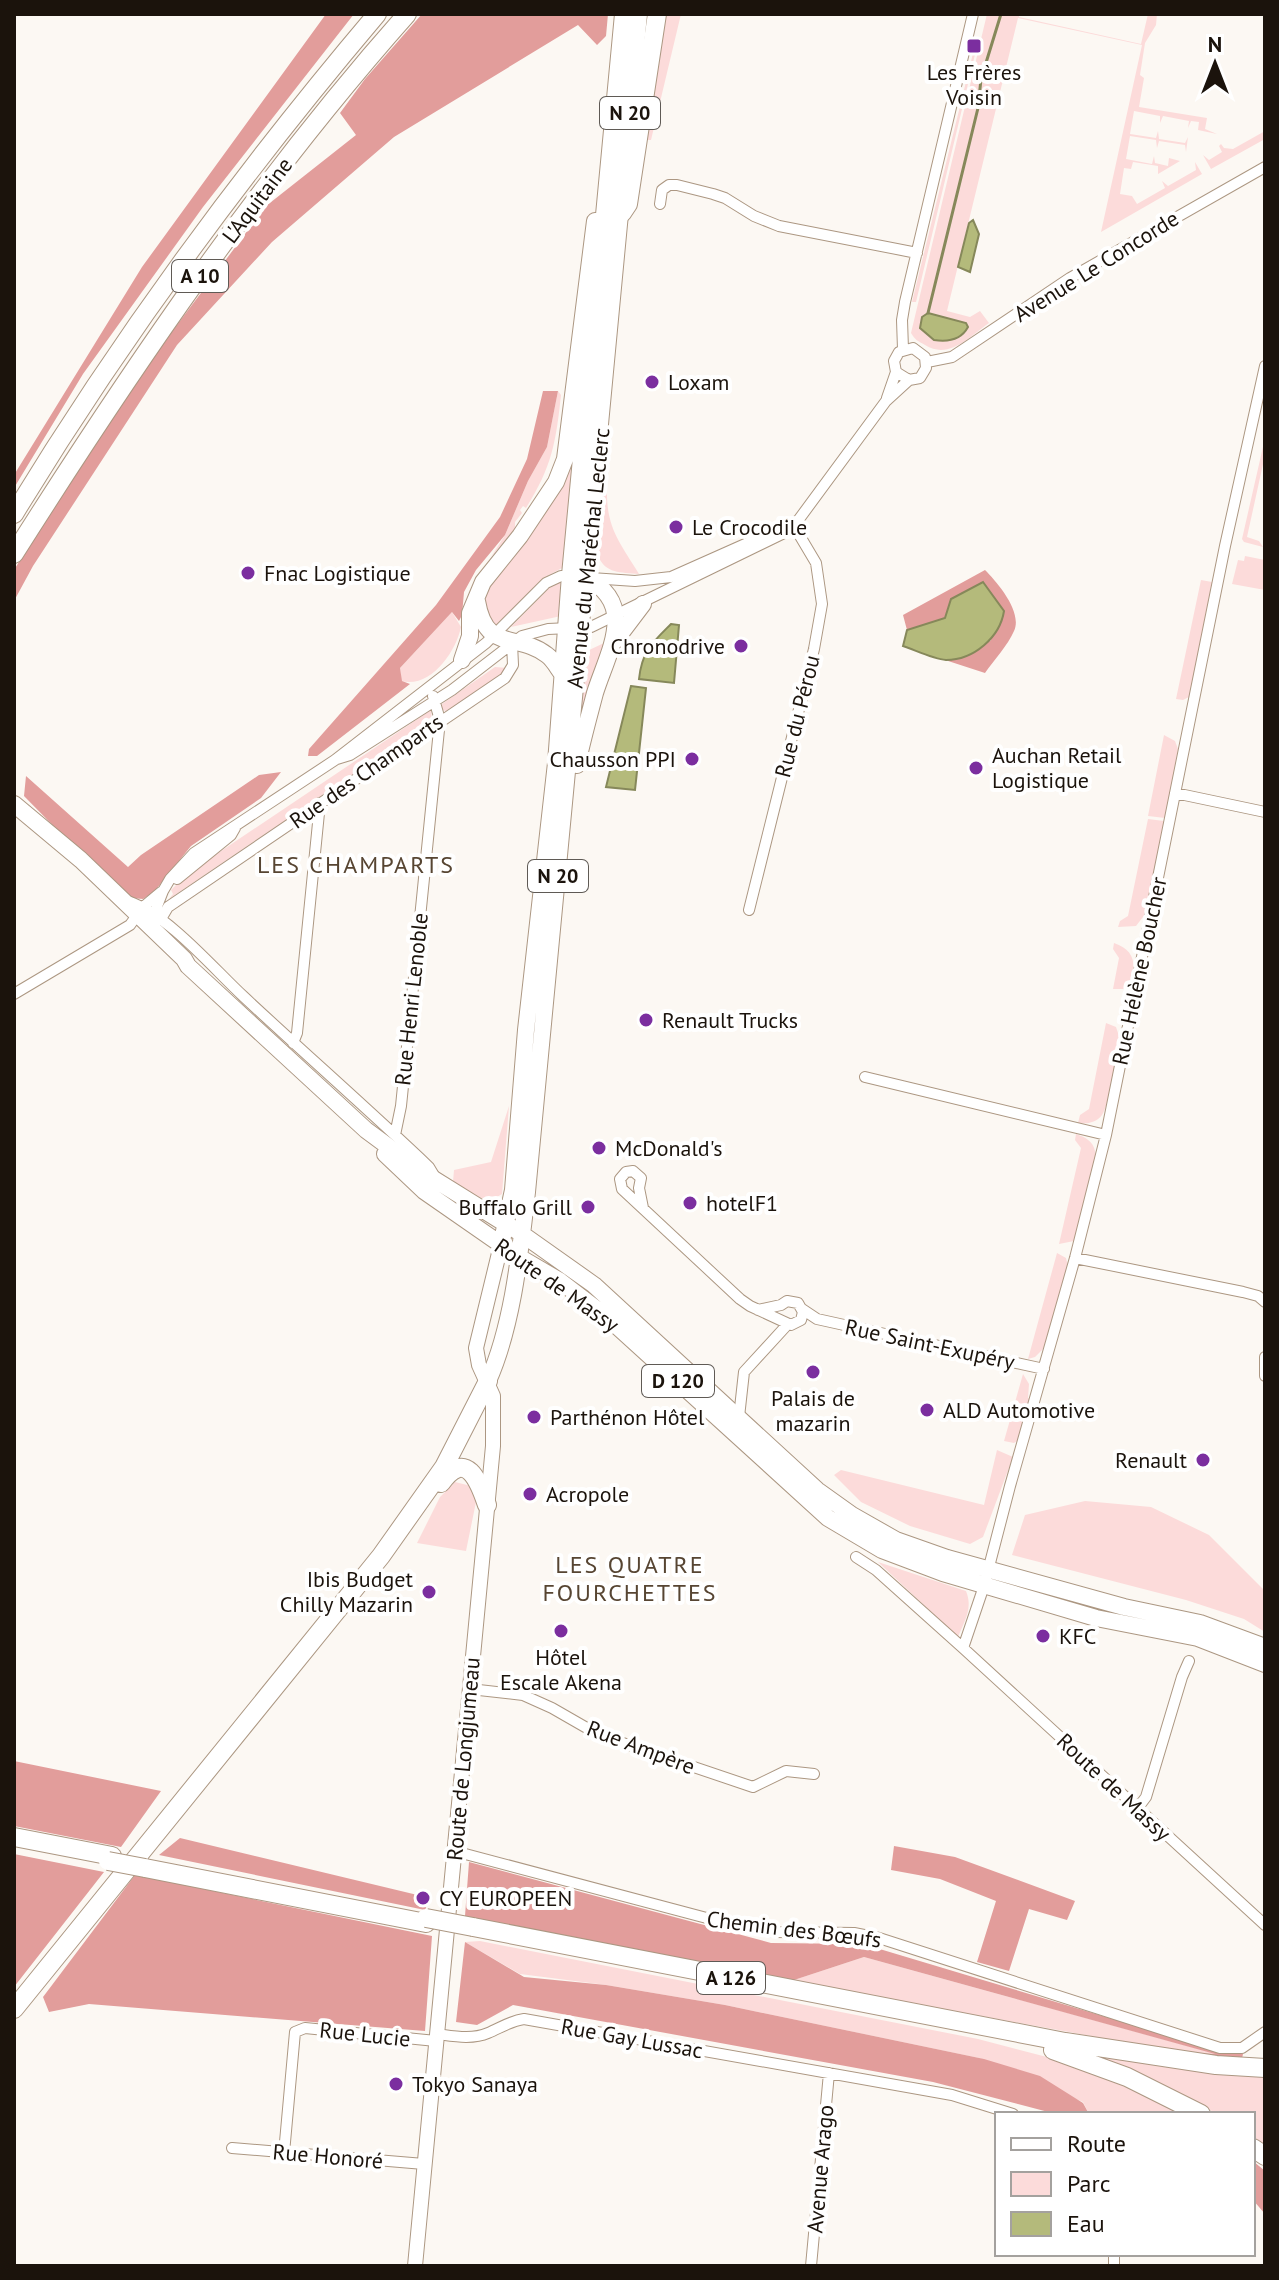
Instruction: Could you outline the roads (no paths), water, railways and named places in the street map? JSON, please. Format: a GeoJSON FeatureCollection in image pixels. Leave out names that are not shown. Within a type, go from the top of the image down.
{"type":"FeatureCollection","features":[{"type":"Feature","properties":{"kind":"highway","name":"L'Aquitaine"},"geometry":{"type":"LineString","coordinates":[[14,514],[124,346],[252,168],[377,14]]}},
{"type":"Feature","properties":{"kind":"highway","name":"L'Aquitaine"},"geometry":{"type":"LineString","coordinates":[[14,554],[186,295],[349,81],[407,14]]}},
{"type":"Feature","properties":{"kind":"highway"},"geometry":{"type":"LineString","coordinates":[[622,213],[628,204],[657,14]]}},
{"type":"Feature","properties":{"kind":"highway","name":"N 20"},"geometry":{"type":"LineString","coordinates":[[429,1490],[488,1381]]}},
{"type":"Feature","properties":{"kind":"highway"},"geometry":{"type":"LineString","coordinates":[[14,2009],[335,1614],[429,1490],[439,1485],[449,1472],[465,1469],[478,1477],[487,1505]]}},
{"type":"Feature","properties":{"kind":"highway","name":"A 126"},"geometry":{"type":"LineString","coordinates":[[14,1839],[1028,2043],[1127,2077],[1197,2112]]}},
{"type":"Feature","properties":{"kind":"highway","name":"A 126"},"geometry":{"type":"LineString","coordinates":[[472,1930],[1065,2042],[1216,2065],[1265,2068]]}},
{"type":"Feature","properties":{"kind":"main road","name":"Avenue du Maréchal Leclerc"},"geometry":{"type":"LineString","coordinates":[[527,1100],[567,792],[573,629],[623,14]]}},
{"type":"Feature","properties":{"kind":"main road","name":"Avenue du Maréchal Leclerc"},"geometry":{"type":"LineString","coordinates":[[578,576],[622,213],[620,205],[639,14]]}},
{"type":"Feature","properties":{"kind":"main road"},"geometry":{"type":"LineString","coordinates":[[462,660],[470,636],[470,613],[483,582],[520,536],[556,482],[565,459],[609,96],[616,86]]}},
{"type":"Feature","properties":{"kind":"main road"},"geometry":{"type":"LineString","coordinates":[[567,792],[596,690],[614,642],[616,617],[604,590],[578,576]]}},
{"type":"Feature","properties":{"kind":"main road"},"geometry":{"type":"LineString","coordinates":[[476,596],[481,621],[495,635],[512,643],[531,646],[547,655],[563,675]]}},
{"type":"Feature","properties":{"kind":"main road"},"geometry":{"type":"LineString","coordinates":[[614,642],[643,604]]}},
{"type":"Feature","properties":{"kind":"main road","name":"Avenue du Maréchal Leclerc"},"geometry":{"type":"LineString","coordinates":[[527,1100],[563,675],[573,629]]}},
{"type":"Feature","properties":{"kind":"main road","name":"D 120"},"geometry":{"type":"LineString","coordinates":[[14,804],[73,855],[78,865],[147,918],[180,963],[188,966],[366,1130]]}},
{"type":"Feature","properties":{"kind":"main road"},"geometry":{"type":"LineString","coordinates":[[73,855],[120,899],[147,918],[188,966]]}},
{"type":"Feature","properties":{"kind":"main road","name":"N 20"},"geometry":{"type":"LineString","coordinates":[[501,1245],[527,1100]]}},
{"type":"Feature","properties":{"kind":"main road","name":"N 20"},"geometry":{"type":"LineString","coordinates":[[519,1257],[527,1100]]}},
{"type":"Feature","properties":{"kind":"main road","name":"Route de Massy"},"geometry":{"type":"LineString","coordinates":[[366,1130],[438,1182],[522,1234],[594,1285],[817,1490],[852,1515],[896,1540],[1096,1618],[1198,1638],[1265,1664]]}},
{"type":"Feature","properties":{"kind":"main road","name":"Route de Massy"},"geometry":{"type":"LineString","coordinates":[[366,1130],[424,1191],[519,1257],[560,1281],[607,1317],[828,1518],[903,1559],[1200,1623],[1265,1647]]}},
{"type":"Feature","properties":{"kind":"main road","name":"Route de Longjumeau"},"geometry":{"type":"LineString","coordinates":[[488,1381],[496,1363],[519,1257]]}},
{"type":"Feature","properties":{"kind":"street"},"geometry":{"type":"LineString","coordinates":[[886,401],[896,372],[894,361],[903,349],[902,320],[973,14]]}},
{"type":"Feature","properties":{"kind":"street","name":"Avenue Le Concorde"},"geometry":{"type":"LineString","coordinates":[[927,362],[952,357],[1070,278],[1265,167]]}},
{"type":"Feature","properties":{"kind":"street"},"geometry":{"type":"LineString","coordinates":[[660,204],[662,190],[669,185],[677,185],[725,198],[754,216],[779,226],[917,253]]}},
{"type":"Feature","properties":{"kind":"street"},"geometry":{"type":"LineString","coordinates":[[573,629],[616,617],[795,523],[886,401],[909,380],[920,378],[924,373],[927,362],[918,350],[903,349]]}},
{"type":"Feature","properties":{"kind":"street","name":"Rue Hélène Boucher"},"geometry":{"type":"LineString","coordinates":[[987,1578],[998,1527],[1075,1258],[1106,1135],[1265,366]]}},
{"type":"Feature","properties":{"kind":"street"},"geometry":{"type":"LineString","coordinates":[[896,372],[909,380]]}},
{"type":"Feature","properties":{"kind":"street"},"geometry":{"type":"LineString","coordinates":[[578,576],[635,581],[671,577],[795,523]]}},
{"type":"Feature","properties":{"kind":"street","name":"Rue du Pérou"},"geometry":{"type":"LineString","coordinates":[[749,910],[814,649],[822,604],[816,563],[795,523]]}},
{"type":"Feature","properties":{"kind":"street","name":"Rue des Champarts"},"geometry":{"type":"LineString","coordinates":[[147,918],[170,879],[194,853],[226,829],[235,828],[335,760],[495,635],[546,583],[556,578],[578,576]]}},
{"type":"Feature","properties":{"kind":"street","name":"Rue des Champarts"},"geometry":{"type":"LineString","coordinates":[[335,760],[350,755],[434,701],[512,643],[534,631],[573,629]]}},
{"type":"Feature","properties":{"kind":"street","name":"Rue des Champarts"},"geometry":{"type":"LineString","coordinates":[[14,994],[168,907],[505,678],[513,665],[512,643]]}},
{"type":"Feature","properties":{"kind":"street","name":"Rue des Champarts"},"geometry":{"type":"LineString","coordinates":[[434,683],[434,701]]}},
{"type":"Feature","properties":{"kind":"street"},"geometry":{"type":"LineString","coordinates":[[434,701],[440,720]]}},
{"type":"Feature","properties":{"kind":"street","name":"Rue Henri Lenoble"},"geometry":{"type":"LineString","coordinates":[[395,1135],[401,1106],[440,720]]}},
{"type":"Feature","properties":{"kind":"street"},"geometry":{"type":"LineString","coordinates":[[1175,793],[1265,812]]}},
{"type":"Feature","properties":{"kind":"street"},"geometry":{"type":"LineString","coordinates":[[293,1043],[297,1033],[320,803]]}},
{"type":"Feature","properties":{"kind":"street","name":"Route de Massy"},"geometry":{"type":"LineString","coordinates":[[147,918],[371,1112],[429,1167],[438,1182]]}},
{"type":"Feature","properties":{"kind":"street"},"geometry":{"type":"LineString","coordinates":[[865,1077],[1106,1135]]}},
{"type":"Feature","properties":{"kind":"street"},"geometry":{"type":"LineString","coordinates":[[643,1208],[639,1175],[630,1171],[623,1173],[620,1179],[624,1191],[740,1299],[789,1323]]}},
{"type":"Feature","properties":{"kind":"street"},"geometry":{"type":"LineString","coordinates":[[624,1191],[633,1192],[639,1188]]}},
{"type":"Feature","properties":{"kind":"street","name":"N 20"},"geometry":{"type":"LineString","coordinates":[[488,1381],[479,1365],[476,1348],[501,1245]]}},
{"type":"Feature","properties":{"kind":"street"},"geometry":{"type":"LineString","coordinates":[[1075,1258],[1243,1292],[1258,1296],[1265,1302]]}},
{"type":"Feature","properties":{"kind":"street"},"geometry":{"type":"LineString","coordinates":[[739,1417],[744,1372],[789,1323],[803,1316],[802,1309],[794,1301],[758,1310]]}},
{"type":"Feature","properties":{"kind":"street"},"geometry":{"type":"LineString","coordinates":[[781,1305],[779,1315],[789,1323]]}},
{"type":"Feature","properties":{"kind":"street","name":"Rue Saint-Exupéry"},"geometry":{"type":"LineString","coordinates":[[802,1309],[817,1319]]}},
{"type":"Feature","properties":{"kind":"street","name":"Rue Saint-Exupéry"},"geometry":{"type":"LineString","coordinates":[[789,1323],[817,1319],[1044,1369]]}},
{"type":"Feature","properties":{"kind":"street"},"geometry":{"type":"LineString","coordinates":[[1265,1357],[1265,1376]]}},
{"type":"Feature","properties":{"kind":"street","name":"Route de Longjumeau"},"geometry":{"type":"LineString","coordinates":[[415,2266],[495,1412],[488,1381]]}},
{"type":"Feature","properties":{"kind":"street","name":"Route de Massy"},"geometry":{"type":"LineString","coordinates":[[856,1557],[876,1570],[963,1648],[1265,1925]]}},
{"type":"Feature","properties":{"kind":"street"},"geometry":{"type":"LineString","coordinates":[[963,1648],[987,1578]]}},
{"type":"Feature","properties":{"kind":"street"},"geometry":{"type":"LineString","coordinates":[[1137,1809],[1146,1797],[1189,1661]]}},
{"type":"Feature","properties":{"kind":"street","name":"Rue Ampère"},"geometry":{"type":"LineString","coordinates":[[470,1689],[523,1695],[599,1735],[753,1787],[786,1771],[814,1774]]}},
{"type":"Feature","properties":{"kind":"street","name":"Chemin des Bœufs"},"geometry":{"type":"LineString","coordinates":[[454,1851],[733,1925],[775,1932],[854,1933],[879,1938],[1220,2048],[1242,2048],[1265,2032]]}},
{"type":"Feature","properties":{"kind":"street","name":"Rue Gay Lussac"},"geometry":{"type":"LineString","coordinates":[[436,2037],[471,2037],[524,2019],[952,2095],[1007,2112]]}},
{"type":"Feature","properties":{"kind":"street","name":"Rue Lucie"},"geometry":{"type":"LineString","coordinates":[[284,2153],[295,2032],[305,2028],[436,2037]]}},
{"type":"Feature","properties":{"kind":"street","name":"Avenue Arago"},"geometry":{"type":"LineString","coordinates":[[811,2266],[829,2073]]}},
{"type":"Feature","properties":{"kind":"street","name":"Rue Honoré"},"geometry":{"type":"LineString","coordinates":[[232,2148],[424,2164]]}},
{"type":"Feature","properties":{"kind":"water"},"geometry":{"type":"Polygon","coordinates":[[[973,220],[979,234],[970,272],[958,267],[969,223],[973,220]]]}},
{"type":"Feature","properties":{"kind":"water"},"geometry":{"type":"Polygon","coordinates":[[[928,313],[966,323],[968,327],[962,335],[953,339],[934,340],[920,328],[922,317],[928,313]]]}},
{"type":"Feature","properties":{"kind":"water"},"geometry":{"type":"Polygon","coordinates":[[[983,582],[1004,611],[997,630],[984,645],[966,656],[946,660],[903,646],[907,630],[945,618],[951,599],[983,582]]]}},
{"type":"Feature","properties":{"kind":"water"},"geometry":{"type":"Polygon","coordinates":[[[671,624],[679,625],[674,683],[639,679],[649,648],[671,624]]]}},
{"type":"Feature","properties":{"kind":"water"},"geometry":{"type":"Polygon","coordinates":[[[631,686],[646,688],[635,790],[606,787],[631,686]]]}},
{"type":"Feature","properties":{"kind":"waterway"},"geometry":{"type":"LineString","coordinates":[[928,313],[978,108],[981,79],[1001,14]]}},
{"type":"Feature","properties":{"kind":"place","name":"Les Frères Voisin"},"geometry":{"type":"Point","coordinates":[974,46]}},
{"type":"Feature","properties":{"kind":"place","name":"Loxam"},"geometry":{"type":"Point","coordinates":[652,382]}},
{"type":"Feature","properties":{"kind":"place","name":"Le Crocodile"},"geometry":{"type":"Point","coordinates":[676,527]}},
{"type":"Feature","properties":{"kind":"place","name":"Fnac Logistique"},"geometry":{"type":"Point","coordinates":[248,573]}},
{"type":"Feature","properties":{"kind":"place","name":"Chronodrive"},"geometry":{"type":"Point","coordinates":[741,646]}},
{"type":"Feature","properties":{"kind":"place","name":"Chausson PPI"},"geometry":{"type":"Point","coordinates":[692,759]}},
{"type":"Feature","properties":{"kind":"place","name":"Auchan Retail Logistique"},"geometry":{"type":"Point","coordinates":[976,768]}},
{"type":"Feature","properties":{"kind":"place","name":"Renault Trucks"},"geometry":{"type":"Point","coordinates":[646,1020]}},
{"type":"Feature","properties":{"kind":"place","name":"McDonald's"},"geometry":{"type":"Point","coordinates":[599,1148]}},
{"type":"Feature","properties":{"kind":"place","name":"hotelF1"},"geometry":{"type":"Point","coordinates":[690,1203]}},
{"type":"Feature","properties":{"kind":"place","name":"Buffalo Grill"},"geometry":{"type":"Point","coordinates":[588,1207]}},
{"type":"Feature","properties":{"kind":"place","name":"Palais de mazarin"},"geometry":{"type":"Point","coordinates":[813,1372]}},
{"type":"Feature","properties":{"kind":"place","name":"ALD Automotive"},"geometry":{"type":"Point","coordinates":[927,1410]}},
{"type":"Feature","properties":{"kind":"place","name":"Parthénon Hôtel"},"geometry":{"type":"Point","coordinates":[534,1417]}},
{"type":"Feature","properties":{"kind":"place","name":"Renault"},"geometry":{"type":"Point","coordinates":[1203,1460]}},
{"type":"Feature","properties":{"kind":"place","name":"Acropole"},"geometry":{"type":"Point","coordinates":[530,1494]}},
{"type":"Feature","properties":{"kind":"place","name":"Ibis Budget Chilly Mazarin"},"geometry":{"type":"Point","coordinates":[429,1592]}},
{"type":"Feature","properties":{"kind":"place","name":"Hôtel Escale Akena"},"geometry":{"type":"Point","coordinates":[561,1631]}},
{"type":"Feature","properties":{"kind":"place","name":"KFC"},"geometry":{"type":"Point","coordinates":[1043,1636]}},
{"type":"Feature","properties":{"kind":"place","name":"CY EUROPEEN"},"geometry":{"type":"Point","coordinates":[423,1898]}},
{"type":"Feature","properties":{"kind":"place","name":"Tokyo Sanaya"},"geometry":{"type":"Point","coordinates":[396,2084]}},
{"type":"Feature","properties":{"kind":"district","name":"LES CHAMPARTS"},"geometry":{"type":"Point","coordinates":[356,865]}},
{"type":"Feature","properties":{"kind":"district","name":"LES QUATRE FOURCHETTES"},"geometry":{"type":"Point","coordinates":[630,1579]}}]}
